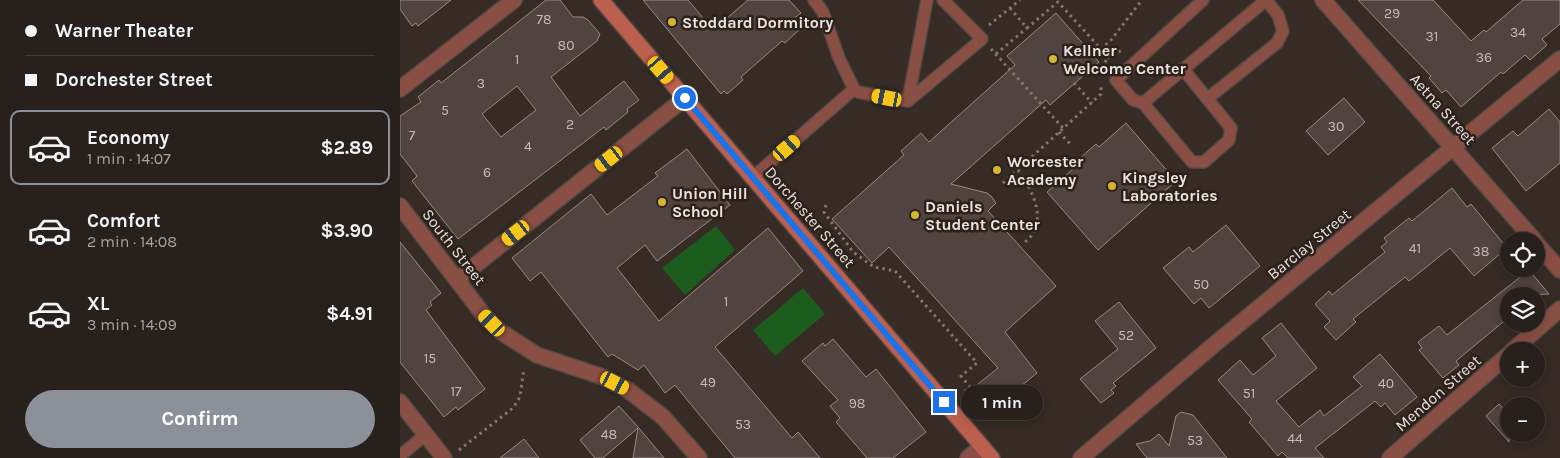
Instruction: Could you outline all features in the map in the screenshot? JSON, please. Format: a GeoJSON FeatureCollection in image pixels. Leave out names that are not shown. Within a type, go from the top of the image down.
{"type":"FeatureCollection","features":[{"type":"Feature","properties":{"kind":"street"},"geometry":{"type":"LineString","coordinates":[[400,89],[514,0]]}},
{"type":"Feature","properties":{"kind":"street","name":"Dorchester Street"},"geometry":{"type":"LineString","coordinates":[[601,0],[987,452]]}},
{"type":"Feature","properties":{"kind":"street","name":"Aetna Street"},"geometry":{"type":"LineString","coordinates":[[1323,0],[1527,232]]}},
{"type":"Feature","properties":{"kind":"street","name":"Barclay Street"},"geometry":{"type":"LineString","coordinates":[[1082,458],[1210,348],[1560,60]]}},
{"type":"Feature","properties":{"kind":"street"},"geometry":{"type":"LineString","coordinates":[[458,279],[685,98]]}},
{"type":"Feature","properties":{"kind":"street","name":"South Street"},"geometry":{"type":"LineString","coordinates":[[400,206],[458,279],[483,314],[501,332],[537,355],[603,377],[628,390],[663,417],[699,458]]}},
{"type":"Feature","properties":{"kind":"street","name":"Aetna Street"},"geometry":{"type":"LineString","coordinates":[[1545,252],[1560,270]]}},
{"type":"Feature","properties":{"kind":"street"},"geometry":{"type":"LineString","coordinates":[[1522,342],[1560,309]]}},
{"type":"Feature","properties":{"kind":"street","name":"Mendon Street"},"geometry":{"type":"LineString","coordinates":[[1390,458],[1500,362]]}},
{"type":"Feature","properties":{"kind":"street"},"geometry":{"type":"LineString","coordinates":[[400,402],[426,434],[450,455]]}},
{"type":"Feature","properties":{"kind":"street"},"geometry":{"type":"LineString","coordinates":[[968,458],[987,452]]}},
{"type":"Feature","properties":{"kind":"lane"},"geometry":{"type":"LineString","coordinates":[[814,0],[823,12],[839,58],[854,88],[858,92],[908,101]]}},
{"type":"Feature","properties":{"kind":"lane"},"geometry":{"type":"LineString","coordinates":[[908,101],[927,0]]}},
{"type":"Feature","properties":{"kind":"lane"},"geometry":{"type":"LineString","coordinates":[[908,101],[980,37],[943,0]]}},
{"type":"Feature","properties":{"kind":"lane"},"geometry":{"type":"LineString","coordinates":[[1183,70],[1231,128],[1229,140],[1204,162],[1192,162],[1143,103],[1133,100],[1116,80],[1203,0]]}},
{"type":"Feature","properties":{"kind":"lane"},"geometry":{"type":"LineString","coordinates":[[1143,103],[1266,0],[1278,15],[1283,31],[1277,43],[1207,100]]}},
{"type":"Feature","properties":{"kind":"lane"},"geometry":{"type":"LineString","coordinates":[[752,178],[854,88]]}},
{"type":"Feature","properties":{"kind":"lane"},"geometry":{"type":"LineString","coordinates":[[400,456],[426,434]]}},
{"type":"Feature","properties":{"kind":"path"},"geometry":{"type":"LineString","coordinates":[[1020,0],[980,37],[1064,128]]}},
{"type":"Feature","properties":{"kind":"path"},"geometry":{"type":"LineString","coordinates":[[1101,49],[1111,40],[1142,0]]}},
{"type":"Feature","properties":{"kind":"path"},"geometry":{"type":"LineString","coordinates":[[996,54],[1058,2],[1107,58],[1102,71],[1101,94],[1003,183]]}},
{"type":"Feature","properties":{"kind":"path"},"geometry":{"type":"LineString","coordinates":[[1010,8],[1027,28]]}},
{"type":"Feature","properties":{"kind":"path"},"geometry":{"type":"LineString","coordinates":[[1074,84],[1092,103]]}},
{"type":"Feature","properties":{"kind":"path"},"geometry":{"type":"LineString","coordinates":[[1059,132],[1070,145]]}},
{"type":"Feature","properties":{"kind":"path"},"geometry":{"type":"LineString","coordinates":[[1018,170],[1032,189],[1038,217],[1031,237],[1024,242]]}},
{"type":"Feature","properties":{"kind":"path"},"geometry":{"type":"LineString","coordinates":[[826,205],[824,212],[853,252],[874,267],[895,271],[976,362],[961,376],[970,387],[963,392]]}},
{"type":"Feature","properties":{"kind":"path"},"geometry":{"type":"LineString","coordinates":[[450,455],[513,408],[520,397],[524,367]]}},
{"type":"Feature","properties":{"kind":"green space"},"geometry":{"type":"Polygon","coordinates":[[[716,226],[735,250],[685,295],[662,268],[716,226]]]}},
{"type":"Feature","properties":{"kind":"green space"},"geometry":{"type":"Polygon","coordinates":[[[803,288],[825,314],[775,356],[753,330],[803,288]]]}},
{"type":"Feature","properties":{"kind":"building"},"geometry":{"type":"Polygon","coordinates":[[[400,0],[451,0],[418,26],[416,23],[412,26],[400,9],[400,0]]]}},
{"type":"Feature","properties":{"kind":"building"},"geometry":{"type":"Polygon","coordinates":[[[546,0],[560,0],[573,17],[583,17],[588,20],[600,34],[597,41],[551,77],[580,116],[624,81],[639,100],[606,130],[604,127],[458,239],[412,181],[417,176],[400,154],[400,116],[421,102],[418,97],[439,80],[441,83],[546,0]],[[517,86],[482,114],[501,137],[536,110],[517,86]]]}},
{"type":"Feature","properties":{"kind":"building"},"geometry":{"type":"Polygon","coordinates":[[[643,0],[688,0],[713,30],[748,0],[789,0],[801,13],[792,20],[800,29],[785,43],[782,41],[741,77],[743,80],[727,94],[724,91],[721,94],[643,0]]]}},
{"type":"Feature","properties":{"kind":"building"},"geometry":{"type":"Polygon","coordinates":[[[1358,0],[1433,0],[1471,41],[1484,30],[1486,32],[1523,0],[1560,0],[1560,24],[1542,39],[1547,45],[1530,60],[1525,55],[1503,74],[1501,72],[1461,107],[1446,90],[1442,93],[1429,78],[1431,76],[1358,0]]]}},
{"type":"Feature","properties":{"kind":"building","name":"Daniels Student Center"},"geometry":{"type":"Polygon","coordinates":[[[1056,13],[1099,62],[1050,105],[1046,100],[951,184],[987,193],[991,196],[996,203],[988,211],[1056,286],[1005,332],[1037,373],[1000,403],[998,401],[988,409],[972,389],[998,368],[889,247],[872,263],[832,219],[904,155],[901,151],[921,133],[929,142],[1015,65],[1007,56],[1056,13]]]}},
{"type":"Feature","properties":{"kind":"building"},"geometry":{"type":"Polygon","coordinates":[[[1344,98],[1365,122],[1328,155],[1306,131],[1344,98]]]}},
{"type":"Feature","properties":{"kind":"building"},"geometry":{"type":"Polygon","coordinates":[[[1549,109],[1560,122],[1560,163],[1526,191],[1492,148],[1513,131],[1518,136],[1549,109]]]}},
{"type":"Feature","properties":{"kind":"building","name":"Kingsley Laboratories"},"geometry":{"type":"Polygon","coordinates":[[[1126,123],[1176,181],[1098,250],[1047,192],[1073,169],[1070,167],[1096,144],[1099,147],[1126,123]]]}},
{"type":"Feature","properties":{"kind":"building"},"geometry":{"type":"Polygon","coordinates":[[[687,149],[730,205],[657,261],[645,245],[617,268],[659,321],[768,228],[803,271],[715,347],[792,438],[798,432],[820,458],[735,458],[675,385],[665,393],[644,365],[638,370],[612,354],[608,357],[541,272],[530,281],[512,258],[591,194],[607,215],[658,176],[655,173],[687,149]]]}},
{"type":"Feature","properties":{"kind":"building"},"geometry":{"type":"Polygon","coordinates":[[[1452,188],[1467,207],[1471,204],[1500,239],[1500,254],[1474,276],[1450,248],[1409,281],[1405,277],[1353,319],[1356,322],[1336,340],[1324,327],[1330,321],[1315,304],[1329,291],[1332,295],[1385,252],[1381,247],[1387,242],[1384,238],[1409,218],[1412,221],[1452,188]]]}},
{"type":"Feature","properties":{"kind":"building"},"geometry":{"type":"Polygon","coordinates":[[[1226,225],[1260,266],[1209,308],[1201,298],[1194,304],[1163,268],[1189,247],[1193,252],[1226,225]]]}},
{"type":"Feature","properties":{"kind":"building"},"geometry":{"type":"Polygon","coordinates":[[[400,242],[441,293],[430,302],[432,305],[426,310],[485,389],[458,410],[456,407],[444,417],[400,362],[400,242]]]}},
{"type":"Feature","properties":{"kind":"building"},"geometry":{"type":"Polygon","coordinates":[[[1520,277],[1535,277],[1543,287],[1508,287],[1520,277]]]}},
{"type":"Feature","properties":{"kind":"building"},"geometry":{"type":"Polygon","coordinates":[[[1500,293],[1500,324],[1456,361],[1459,365],[1443,378],[1419,350],[1422,348],[1418,342],[1439,326],[1447,335],[1500,293]]]}},
{"type":"Feature","properties":{"kind":"building"},"geometry":{"type":"Polygon","coordinates":[[[1119,302],[1156,348],[1113,383],[1116,386],[1111,390],[1114,393],[1101,403],[1080,379],[1118,349],[1095,321],[1119,302]]]}},
{"type":"Feature","properties":{"kind":"building"},"geometry":{"type":"Polygon","coordinates":[[[1281,323],[1317,368],[1276,401],[1299,427],[1320,410],[1324,416],[1362,386],[1353,377],[1380,354],[1417,397],[1395,415],[1385,403],[1381,407],[1375,401],[1315,448],[1324,458],[1288,458],[1282,452],[1278,456],[1249,422],[1252,419],[1218,380],[1240,360],[1253,375],[1276,356],[1262,338],[1281,323]]]}},
{"type":"Feature","properties":{"kind":"building"},"geometry":{"type":"Polygon","coordinates":[[[833,339],[866,377],[876,369],[926,432],[893,458],[867,458],[836,422],[840,418],[830,406],[838,400],[802,361],[823,343],[825,346],[833,339]]]}},
{"type":"Feature","properties":{"kind":"building"},"geometry":{"type":"Polygon","coordinates":[[[1500,405],[1500,432],[1486,416],[1500,405]]]}},
{"type":"Feature","properties":{"kind":"building"},"geometry":{"type":"Polygon","coordinates":[[[619,406],[664,458],[633,458],[638,428],[603,458],[595,458],[580,440],[619,406]]]}},
{"type":"Feature","properties":{"kind":"building"},"geometry":{"type":"Polygon","coordinates":[[[1181,412],[1193,415],[1227,458],[1147,458],[1136,444],[1150,441],[1159,434],[1169,446],[1176,416],[1181,412]]]}},
{"type":"Feature","properties":{"kind":"building"},"geometry":{"type":"Polygon","coordinates":[[[524,439],[539,458],[500,458],[524,439]]]}},
{"type":"Feature","properties":{"kind":"place","name":"Stoddard Dormitory"},"geometry":{"type":"Point","coordinates":[672,22]}},
{"type":"Feature","properties":{"kind":"place","name":"Kellner Welcome Center"},"geometry":{"type":"Point","coordinates":[1053,59]}},
{"type":"Feature","properties":{"kind":"place","name":"Worcester Academy"},"geometry":{"type":"Point","coordinates":[997,170]}},
{"type":"Feature","properties":{"kind":"place","name":"Kingsley Laboratories"},"geometry":{"type":"Point","coordinates":[1112,186]}},
{"type":"Feature","properties":{"kind":"place","name":"Union Hill School"},"geometry":{"type":"Point","coordinates":[662,202]}},
{"type":"Feature","properties":{"kind":"place","name":"Daniels Student Center"},"geometry":{"type":"Point","coordinates":[915,215]}},
{"type":"Feature","properties":{"kind":"route"},"geometry":{"type":"LineString","coordinates":[[685,98],[944,402]]}}]}
